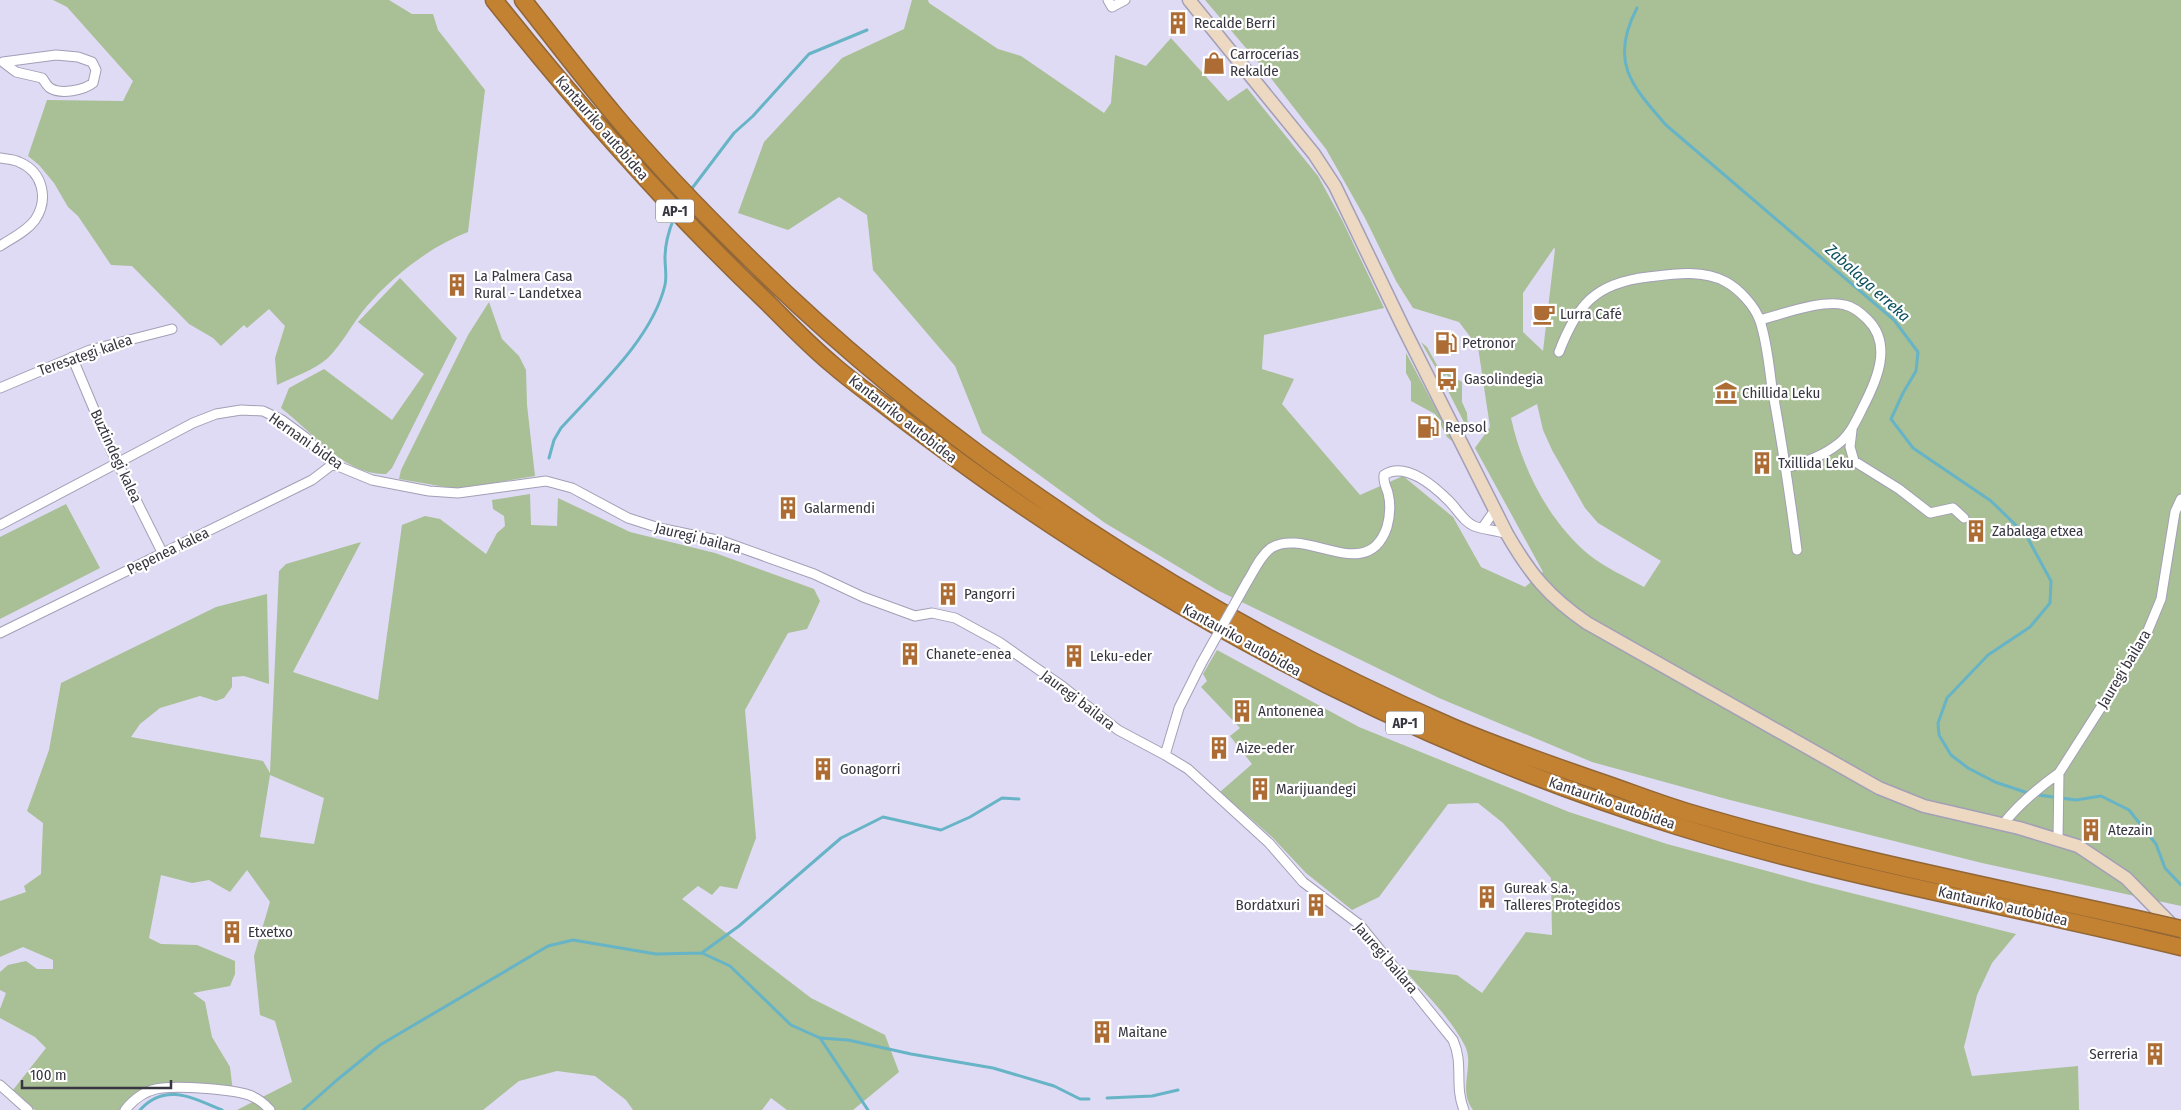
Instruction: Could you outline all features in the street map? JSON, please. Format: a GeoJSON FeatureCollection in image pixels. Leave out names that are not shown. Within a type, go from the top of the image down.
{"type":"FeatureCollection","features":[{"type":"Feature","properties":{"kind":"highway","name":"Kantauriko autobidea"},"geometry":{"type":"LineString","coordinates":[[494,0],[610,140],[673,209],[833,365],[959,463],[1069,538],[1172,602],[1253,648],[1383,713],[1512,768],[1678,827],[1781,855],[2178,942]]}},
{"type":"Feature","properties":{"kind":"highway","name":"Kantauriko autobidea"},"geometry":{"type":"LineString","coordinates":[[523,0],[627,128],[684,191],[754,263],[906,398],[970,447],[1078,523],[1181,588],[1269,638],[1389,698],[1455,728],[1684,811],[1785,839],[1901,867],[2181,929]]}},
{"type":"Feature","properties":{"kind":"main road"},"geometry":{"type":"LineString","coordinates":[[1190,1],[1314,154],[1335,186],[1399,319],[1507,534],[1521,559],[1546,591],[1587,623],[1879,788],[1934,809],[2003,824],[2058,839],[2090,852],[2126,878],[2178,942]]}},
{"type":"Feature","properties":{"kind":"street"},"geometry":{"type":"LineString","coordinates":[[1108,0],[1112,7],[1125,0]]}},
{"type":"Feature","properties":{"kind":"street"},"geometry":{"type":"LineString","coordinates":[[56,56],[78,56],[92,62],[96,76],[93,83],[85,88],[62,91],[50,88],[42,78],[16,72],[1,62],[56,56]]}},
{"type":"Feature","properties":{"kind":"street"},"geometry":{"type":"LineString","coordinates":[[0,158],[18,161],[30,168],[38,178],[44,194],[42,207],[34,221],[24,231],[0,246]]}},
{"type":"Feature","properties":{"kind":"street"},"geometry":{"type":"LineString","coordinates":[[1558,352],[1566,333],[1583,307],[1596,292],[1616,283],[1645,277],[1683,273],[1705,275],[1724,280],[1737,289],[1760,320],[1786,468],[1797,550]]}},
{"type":"Feature","properties":{"kind":"street"},"geometry":{"type":"LineString","coordinates":[[1760,320],[1829,304],[1846,305],[1859,312],[1872,324],[1879,336],[1881,351],[1880,368],[1873,388],[1852,430],[1838,444],[1815,459],[1786,468]]}},
{"type":"Feature","properties":{"kind":"street","name":"Teresategi kalea"},"geometry":{"type":"LineString","coordinates":[[0,388],[72,357],[172,329]]}},
{"type":"Feature","properties":{"kind":"street","name":"Buztindegi kalea"},"geometry":{"type":"LineString","coordinates":[[72,357],[118,464],[163,554]]}},
{"type":"Feature","properties":{"kind":"street","name":"Hernani bidea"},"geometry":{"type":"LineString","coordinates":[[0,525],[193,423],[216,414],[241,410],[263,411],[282,420],[334,464],[372,480],[429,491],[458,492],[546,481]]}},
{"type":"Feature","properties":{"kind":"street"},"geometry":{"type":"LineString","coordinates":[[1852,430],[1850,447],[1854,461],[1930,513],[1953,508],[1964,518]]}},
{"type":"Feature","properties":{"kind":"street","name":"Pepenea kalea"},"geometry":{"type":"LineString","coordinates":[[0,633],[312,480],[334,464]]}},
{"type":"Feature","properties":{"kind":"street"},"geometry":{"type":"LineString","coordinates":[[1165,755],[1179,708],[1201,664],[1263,555],[1272,548],[1285,543],[1300,544],[1345,554],[1358,554],[1370,550],[1380,541],[1387,528],[1390,510],[1388,492],[1383,482],[1384,475],[1400,469],[1416,475],[1448,500],[1474,526],[1507,534]]}},
{"type":"Feature","properties":{"kind":"street","name":"Jauregi bailara"},"geometry":{"type":"LineString","coordinates":[[546,481],[572,488],[628,518],[659,528],[722,541],[814,574],[862,597],[915,616],[932,613],[955,618],[999,642],[1062,686],[1118,730],[1165,755],[1188,770],[1269,843],[1303,882],[1360,925],[1385,953],[1453,1040],[1458,1051],[1460,1064],[1459,1098],[1464,1110]]}},
{"type":"Feature","properties":{"kind":"street","name":"Jauregi bailara"},"geometry":{"type":"LineString","coordinates":[[2003,824],[2016,807],[2036,789],[2059,773],[2144,640],[2161,599],[2175,512],[2181,499]]}},
{"type":"Feature","properties":{"kind":"street"},"geometry":{"type":"LineString","coordinates":[[1483,527],[1495,510]]}},
{"type":"Feature","properties":{"kind":"street"},"geometry":{"type":"LineString","coordinates":[[2058,839],[2059,773]]}},
{"type":"Feature","properties":{"kind":"street"},"geometry":{"type":"LineString","coordinates":[[0,1085],[28,1110]]}},
{"type":"Feature","properties":{"kind":"street"},"geometry":{"type":"LineString","coordinates":[[125,1110],[142,1094],[156,1089],[172,1088],[234,1092],[248,1095],[259,1100],[270,1110]]}},
{"type":"Feature","properties":{"kind":"green space"},"geometry":{"type":"Polygon","coordinates":[[[53,0],[389,0],[412,14],[433,14],[438,30],[485,90],[468,232],[427,253],[389,283],[362,312],[328,358],[310,370],[277,385],[275,358],[285,326],[269,309],[247,328],[244,325],[221,346],[213,338],[189,324],[132,266],[111,265],[78,216],[68,207],[54,183],[39,165],[28,156],[47,100],[123,101],[133,81],[67,7],[53,0]]]}},
{"type":"Feature","properties":{"kind":"green space"},"geometry":{"type":"Polygon","coordinates":[[[912,0],[928,0],[929,3],[998,49],[1021,56],[1104,113],[1111,103],[1115,55],[1146,66],[1171,38],[1228,101],[1247,88],[1318,176],[1342,220],[1384,308],[1264,335],[1262,369],[1294,379],[1282,404],[1360,495],[1403,476],[1453,517],[1481,567],[1525,587],[1543,572],[1475,448],[1490,427],[1478,347],[1459,322],[1413,308],[1396,281],[1365,218],[1326,149],[1263,68],[1205,0],[2181,0],[2181,906],[1982,863],[1730,800],[1592,762],[1439,698],[1217,590],[1105,523],[982,433],[955,366],[873,270],[867,215],[839,197],[788,230],[738,213],[764,142],[842,58],[904,29],[912,0]],[[1555,249],[1523,293],[1523,332],[1543,351],[1555,249]],[[1537,404],[1511,418],[1522,456],[1539,492],[1561,525],[1588,554],[1608,568],[1644,587],[1661,561],[1598,523],[1585,508],[1552,450],[1543,430],[1537,404]]]}},
{"type":"Feature","properties":{"kind":"green space"},"geometry":{"type":"Polygon","coordinates":[[[400,278],[457,338],[392,468],[386,474],[370,472],[342,460],[281,408],[289,388],[324,369],[392,420],[424,374],[358,322],[400,278]]]}},
{"type":"Feature","properties":{"kind":"green space"},"geometry":{"type":"Polygon","coordinates":[[[489,302],[502,339],[519,356],[526,370],[527,405],[535,476],[457,489],[399,479],[401,470],[468,335],[489,302]]]}},
{"type":"Feature","properties":{"kind":"green space"},"geometry":{"type":"Polygon","coordinates":[[[1421,342],[1427,347],[1438,367],[1462,382],[1462,402],[1467,413],[1468,430],[1447,389],[1449,387],[1447,384],[1451,382],[1447,375],[1444,376],[1438,372],[1421,342]]]}},
{"type":"Feature","properties":{"kind":"green space"},"geometry":{"type":"Polygon","coordinates":[[[1406,353],[1452,441],[1447,437],[1435,414],[1411,401],[1411,382],[1406,373],[1406,353]]]}},
{"type":"Feature","properties":{"kind":"green space"},"geometry":{"type":"Polygon","coordinates":[[[530,494],[531,525],[557,526],[558,498],[630,532],[715,553],[814,589],[820,601],[807,629],[788,633],[745,710],[756,838],[737,889],[720,886],[712,895],[698,886],[682,899],[811,998],[885,1035],[899,1072],[853,1110],[787,1110],[771,1098],[762,1110],[633,1110],[626,1100],[595,1076],[557,1071],[519,1081],[483,1110],[237,1110],[292,1082],[275,1021],[260,1015],[254,956],[270,902],[247,870],[230,892],[209,880],[192,883],[161,875],[149,938],[161,944],[197,945],[235,961],[235,974],[230,986],[193,993],[205,1002],[212,1037],[230,1067],[233,1092],[189,1088],[157,1090],[130,1100],[120,1110],[35,1110],[13,1090],[46,1048],[35,1037],[0,1018],[0,1009],[6,993],[0,990],[0,972],[8,965],[26,961],[37,969],[53,969],[53,960],[23,947],[0,957],[0,901],[26,892],[24,886],[41,874],[43,823],[27,811],[49,750],[61,683],[216,607],[267,594],[269,684],[244,676],[232,677],[232,687],[224,698],[216,701],[200,696],[160,708],[140,724],[131,737],[263,761],[270,773],[279,571],[286,564],[361,542],[293,672],[378,700],[402,525],[425,516],[440,519],[486,554],[497,533],[505,526],[504,516],[493,509],[492,500],[530,494]],[[270,775],[260,837],[314,844],[324,798],[270,775]]]}},
{"type":"Feature","properties":{"kind":"green space"},"geometry":{"type":"Polygon","coordinates":[[[66,504],[100,568],[0,619],[0,537],[66,504]]]}},
{"type":"Feature","properties":{"kind":"green space"},"geometry":{"type":"Polygon","coordinates":[[[1217,650],[1359,727],[1569,812],[1667,844],[1811,883],[2016,934],[1992,963],[1977,995],[1964,1047],[1972,1076],[2078,1066],[2079,1110],[1473,1110],[1466,1094],[1468,1054],[1465,1046],[1445,1016],[1404,969],[1457,975],[1482,993],[1526,932],[1552,935],[1551,878],[1503,823],[1478,803],[1448,804],[1379,897],[1352,910],[1306,873],[1272,837],[1220,792],[1252,764],[1230,736],[1240,728],[1201,687],[1207,681],[1203,674],[1217,650]]]}},
{"type":"Feature","properties":{"kind":"waterway","name":"Zabalaga erreka"},"geometry":{"type":"LineString","coordinates":[[1637,8],[1625,43],[1625,58],[1628,71],[1643,97],[1666,125],[1894,320],[1918,352],[1916,371],[1891,419],[1913,448],[1991,501],[2026,535],[2051,581],[2050,603],[2030,627],[1988,655],[1947,698],[1938,723],[1939,735],[1951,755],[1968,768],[1995,782],[2031,794],[2076,800],[2101,796],[2129,810],[2156,844],[2165,868],[2181,885]]}},
{"type":"Feature","properties":{"kind":"waterway"},"geometry":{"type":"LineString","coordinates":[[690,191],[734,133],[753,116],[809,54],[867,30]]}},
{"type":"Feature","properties":{"kind":"waterway"},"geometry":{"type":"LineString","coordinates":[[549,458],[554,440],[561,428],[622,362],[636,343],[658,305],[665,285],[666,248],[674,218]]}},
{"type":"Feature","properties":{"kind":"waterway"},"geometry":{"type":"LineString","coordinates":[[703,952],[739,926],[841,838],[883,817],[941,830],[970,817],[1002,798],[1019,799]]}},
{"type":"Feature","properties":{"kind":"waterway"},"geometry":{"type":"LineString","coordinates":[[303,1110],[380,1045],[548,946],[573,940],[656,954],[702,953],[730,966],[791,1025],[820,1038],[848,1040],[911,1054],[993,1068],[1054,1086],[1080,1099],[1089,1099]]}},
{"type":"Feature","properties":{"kind":"waterway"},"geometry":{"type":"LineString","coordinates":[[820,1038],[868,1110]]}},
{"type":"Feature","properties":{"kind":"waterway"},"geometry":{"type":"LineString","coordinates":[[1107,1098],[1152,1096],[1178,1090]]}},
{"type":"Feature","properties":{"kind":"waterway"},"geometry":{"type":"LineString","coordinates":[[140,1110],[159,1096],[169,1095],[190,1097],[222,1110]]}},
{"type":"Feature","properties":{"kind":"place","name":"Recalde Berri"},"geometry":{"type":"Point","coordinates":[1178,23]}},
{"type":"Feature","properties":{"kind":"place","name":"Carrocerías Rekalde"},"geometry":{"type":"Point","coordinates":[1214,63]}},
{"type":"Feature","properties":{"kind":"place","name":"La Palmera Casa Rural - Landetxea"},"geometry":{"type":"Point","coordinates":[457,285]}},
{"type":"Feature","properties":{"kind":"place","name":"Lurra Café"},"geometry":{"type":"Point","coordinates":[1544,314]}},
{"type":"Feature","properties":{"kind":"place","name":"Petronor"},"geometry":{"type":"Point","coordinates":[1446,343]}},
{"type":"Feature","properties":{"kind":"place","name":"Gasolindegia"},"geometry":{"type":"Point","coordinates":[1447,379]}},
{"type":"Feature","properties":{"kind":"place","name":"Chillida Leku"},"geometry":{"type":"Point","coordinates":[1726,393]}},
{"type":"Feature","properties":{"kind":"place","name":"Repsol"},"geometry":{"type":"Point","coordinates":[1428,427]}},
{"type":"Feature","properties":{"kind":"place","name":"Txillida Leku"},"geometry":{"type":"Point","coordinates":[1762,463]}},
{"type":"Feature","properties":{"kind":"place","name":"Galarmendi"},"geometry":{"type":"Point","coordinates":[788,508]}},
{"type":"Feature","properties":{"kind":"place","name":"Zabalaga etxea"},"geometry":{"type":"Point","coordinates":[1976,531]}},
{"type":"Feature","properties":{"kind":"place","name":"Pangorri"},"geometry":{"type":"Point","coordinates":[948,594]}},
{"type":"Feature","properties":{"kind":"place","name":"Chanete-enea"},"geometry":{"type":"Point","coordinates":[910,654]}},
{"type":"Feature","properties":{"kind":"place","name":"Leku-eder"},"geometry":{"type":"Point","coordinates":[1074,656]}},
{"type":"Feature","properties":{"kind":"place","name":"Antonenea"},"geometry":{"type":"Point","coordinates":[1242,711]}},
{"type":"Feature","properties":{"kind":"place","name":"Aize-eder"},"geometry":{"type":"Point","coordinates":[1219,748]}},
{"type":"Feature","properties":{"kind":"place","name":"Gonagorri"},"geometry":{"type":"Point","coordinates":[823,769]}},
{"type":"Feature","properties":{"kind":"place","name":"Marijuandegi"},"geometry":{"type":"Point","coordinates":[1260,789]}},
{"type":"Feature","properties":{"kind":"place","name":"Atezain"},"geometry":{"type":"Point","coordinates":[2091,830]}},
{"type":"Feature","properties":{"kind":"place","name":"Gureak S.a., Talleres Protegidos"},"geometry":{"type":"Point","coordinates":[1487,897]}},
{"type":"Feature","properties":{"kind":"place","name":"Bordatxuri"},"geometry":{"type":"Point","coordinates":[1316,905]}},
{"type":"Feature","properties":{"kind":"place","name":"Etxetxo"},"geometry":{"type":"Point","coordinates":[232,932]}},
{"type":"Feature","properties":{"kind":"place","name":"Maitane"},"geometry":{"type":"Point","coordinates":[1102,1032]}},
{"type":"Feature","properties":{"kind":"place","name":"Serreria"},"geometry":{"type":"Point","coordinates":[2155,1054]}}]}
